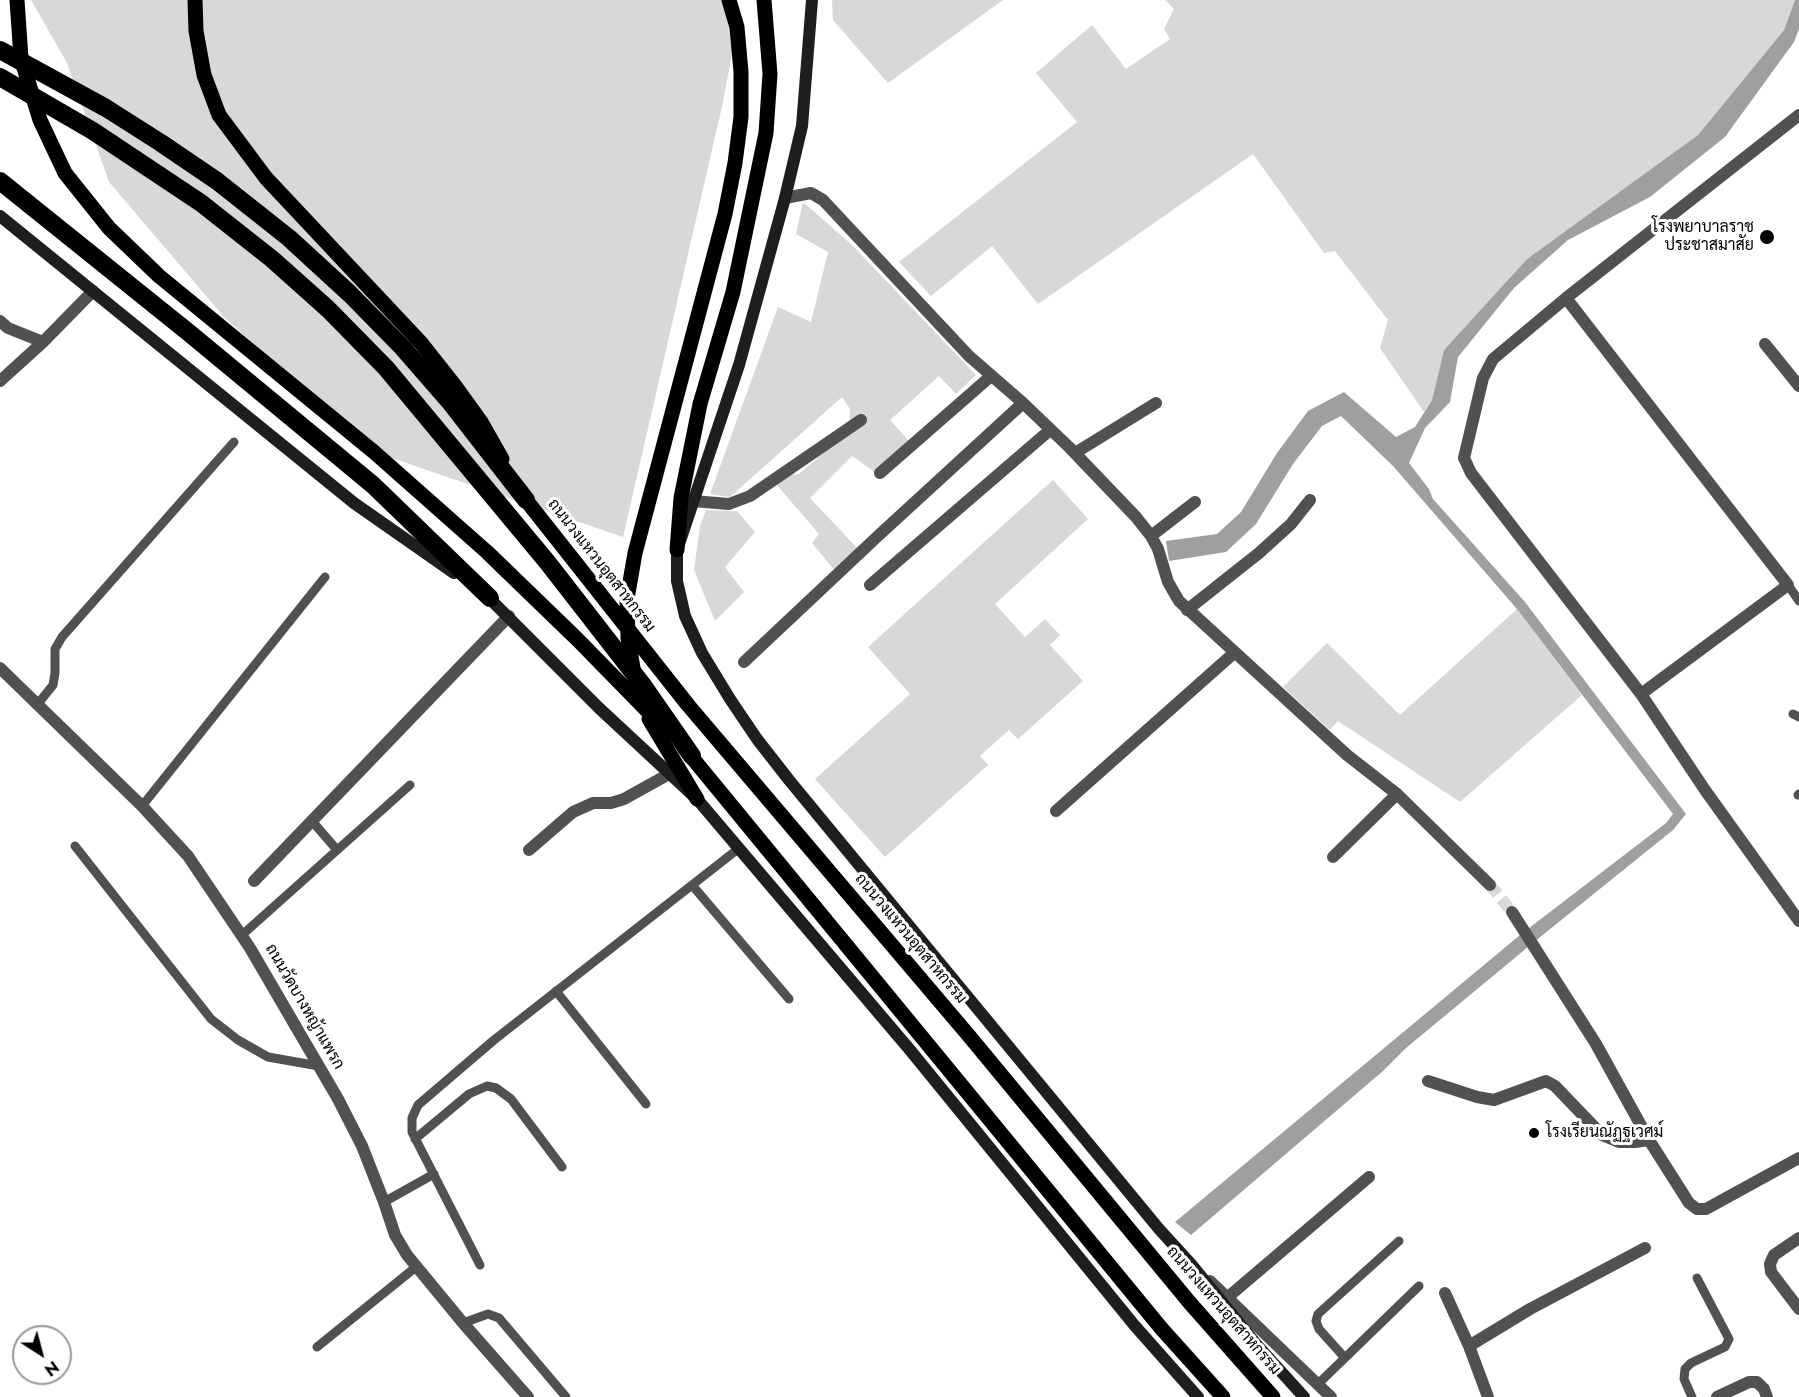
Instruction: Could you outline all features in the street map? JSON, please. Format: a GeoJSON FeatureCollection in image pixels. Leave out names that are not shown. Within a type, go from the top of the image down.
{"type":"FeatureCollection","features":[{"type":"Feature","properties":{"kind":"highway"},"geometry":{"type":"LineString","coordinates":[[0,50],[106,108],[161,143],[218,181],[290,237],[403,348],[450,402],[526,500]]}},
{"type":"Feature","properties":{"kind":"highway"},"geometry":{"type":"LineString","coordinates":[[0,77],[93,131],[201,203],[272,259],[328,309],[386,368],[548,563],[642,684],[692,756]]}},
{"type":"Feature","properties":{"kind":"highway"},"geometry":{"type":"LineString","coordinates":[[0,181],[373,485],[490,598]]}},
{"type":"Feature","properties":{"kind":"main road"},"geometry":{"type":"LineString","coordinates":[[17,0],[21,58],[40,120],[65,173],[109,228],[159,276],[374,452],[487,552],[578,640],[692,756],[1161,1328],[1223,1397]]}},
{"type":"Feature","properties":{"kind":"main road","name":"ถนนวงแหวนอุตสาหกรรม"},"geometry":{"type":"LineString","coordinates":[[195,0],[196,31],[204,75],[219,115],[266,178],[442,368],[481,423],[526,500],[688,705],[977,1046],[1190,1303],[1273,1397]]}},
{"type":"Feature","properties":{"kind":"main road"},"geometry":{"type":"LineString","coordinates":[[697,799],[652,726],[640,698],[628,638],[627,599],[635,553],[725,214],[735,164],[741,117],[741,72],[737,27],[729,0]]}},
{"type":"Feature","properties":{"kind":"main road"},"geometry":{"type":"LineString","coordinates":[[677,550],[681,498],[700,404],[733,292],[766,134],[770,74],[764,0]]}},
{"type":"Feature","properties":{"kind":"street"},"geometry":{"type":"LineString","coordinates":[[812,0],[802,126],[785,198],[739,365],[677,550],[677,581],[685,616],[702,653],[757,739],[1160,1229],[1257,1345],[1304,1397]]}},
{"type":"Feature","properties":{"kind":"street"},"geometry":{"type":"LineString","coordinates":[[1799,115],[1566,298],[1493,359],[1483,378],[1464,458],[1471,473],[1641,694],[1705,790],[1799,921]]}},
{"type":"Feature","properties":{"kind":"street"},"geometry":{"type":"LineString","coordinates":[[785,198],[811,193],[823,200],[969,356],[1075,453],[1136,517],[1151,536],[1158,549],[1168,582],[1187,610],[1347,755],[1397,794],[1490,885]]}},
{"type":"Feature","properties":{"kind":"street"},"geometry":{"type":"LineString","coordinates":[[0,216],[354,503],[490,598],[599,708],[697,799],[910,1050],[1135,1326],[1198,1397]]}},
{"type":"Feature","properties":{"kind":"street"},"geometry":{"type":"LineString","coordinates":[[0,381],[43,342],[93,291]]}},
{"type":"Feature","properties":{"kind":"street"},"geometry":{"type":"LineString","coordinates":[[1566,298],[1788,585],[1641,694]]}},
{"type":"Feature","properties":{"kind":"street"},"geometry":{"type":"LineString","coordinates":[[0,321],[8,328],[43,342]]}},
{"type":"Feature","properties":{"kind":"street"},"geometry":{"type":"LineString","coordinates":[[1766,344],[1799,386]]}},
{"type":"Feature","properties":{"kind":"street"},"geometry":{"type":"LineString","coordinates":[[880,473],[991,376]]}},
{"type":"Feature","properties":{"kind":"street"},"geometry":{"type":"LineString","coordinates":[[744,662],[1023,403]]}},
{"type":"Feature","properties":{"kind":"street"},"geometry":{"type":"LineString","coordinates":[[1075,453],[1156,403]]}},
{"type":"Feature","properties":{"kind":"street"},"geometry":{"type":"LineString","coordinates":[[693,501],[729,504],[750,496],[861,420]]}},
{"type":"Feature","properties":{"kind":"street"},"geometry":{"type":"LineString","coordinates":[[870,585],[1050,430]]}},
{"type":"Feature","properties":{"kind":"street"},"geometry":{"type":"LineString","coordinates":[[1187,610],[1259,553],[1291,524],[1310,500]]}},
{"type":"Feature","properties":{"kind":"street"},"geometry":{"type":"LineString","coordinates":[[1151,536],[1195,502]]}},
{"type":"Feature","properties":{"kind":"street"},"geometry":{"type":"LineString","coordinates":[[254,881],[508,616]]}},
{"type":"Feature","properties":{"kind":"street"},"geometry":{"type":"LineString","coordinates":[[1056,811],[1234,653]]}},
{"type":"Feature","properties":{"kind":"street","name":"ถนนวัดบางหญ้าแพรก"},"geometry":{"type":"LineString","coordinates":[[0,668],[142,806],[188,856],[242,935],[338,1099],[362,1146],[395,1235],[406,1255],[528,1397]]}},
{"type":"Feature","properties":{"kind":"street"},"geometry":{"type":"LineString","coordinates":[[529,850],[573,812],[593,803],[611,803],[624,799],[669,774]]}},
{"type":"Feature","properties":{"kind":"street"},"geometry":{"type":"LineString","coordinates":[[1333,857],[1397,794]]}},
{"type":"Feature","properties":{"kind":"street"},"geometry":{"type":"LineString","coordinates":[[1512,912],[1596,1044],[1649,1140],[1689,1203],[1697,1209],[1706,1209],[1799,1158]]}},
{"type":"Feature","properties":{"kind":"street"},"geometry":{"type":"LineString","coordinates":[[1428,1081],[1477,1097],[1494,1100],[1546,1081],[1555,1086],[1602,1135],[1619,1142],[1649,1140]]}},
{"type":"Feature","properties":{"kind":"street"},"geometry":{"type":"LineString","coordinates":[[1228,1297],[1369,1177]]}},
{"type":"Feature","properties":{"kind":"street"},"geometry":{"type":"LineString","coordinates":[[1799,1238],[1773,1256],[1770,1263],[1771,1272],[1799,1309]]}},
{"type":"Feature","properties":{"kind":"street"},"geometry":{"type":"LineString","coordinates":[[1469,1346],[1530,1309],[1645,1248]]}},
{"type":"Feature","properties":{"kind":"street"},"geometry":{"type":"LineString","coordinates":[[1191,1264],[1331,1397]]}},
{"type":"Feature","properties":{"kind":"street"},"geometry":{"type":"LineString","coordinates":[[1445,1293],[1469,1346],[1488,1397]]}},
{"type":"Feature","properties":{"kind":"street"},"geometry":{"type":"LineString","coordinates":[[1717,1397],[1749,1382],[1757,1382],[1764,1389],[1767,1397]]}},
{"type":"Feature","properties":{"kind":"lane"},"geometry":{"type":"LineString","coordinates":[[38,705],[53,685],[56,648],[62,637],[234,442]]}},
{"type":"Feature","properties":{"kind":"lane"},"geometry":{"type":"LineString","coordinates":[[142,806],[325,578]]}},
{"type":"Feature","properties":{"kind":"lane"},"geometry":{"type":"LineString","coordinates":[[1788,585],[1799,600]]}},
{"type":"Feature","properties":{"kind":"lane"},"geometry":{"type":"LineString","coordinates":[[242,935],[410,785]]}},
{"type":"Feature","properties":{"kind":"lane"},"geometry":{"type":"LineString","coordinates":[[312,821],[337,850]]}},
{"type":"Feature","properties":{"kind":"lane"},"geometry":{"type":"LineString","coordinates":[[75,846],[211,1019],[238,1040],[268,1057],[319,1066]]}},
{"type":"Feature","properties":{"kind":"lane"},"geometry":{"type":"LineString","coordinates":[[480,1265],[412,1132],[412,1118],[418,1105],[494,1040],[738,849]]}},
{"type":"Feature","properties":{"kind":"lane"},"geometry":{"type":"LineString","coordinates":[[692,885],[789,999]]}},
{"type":"Feature","properties":{"kind":"lane"},"geometry":{"type":"LineString","coordinates":[[556,991],[646,1104]]}},
{"type":"Feature","properties":{"kind":"lane"},"geometry":{"type":"LineString","coordinates":[[415,1139],[469,1094],[487,1086],[496,1088],[511,1099],[562,1167]]}},
{"type":"Feature","properties":{"kind":"lane"},"geometry":{"type":"LineString","coordinates":[[384,1202],[434,1174]]}},
{"type":"Feature","properties":{"kind":"lane"},"geometry":{"type":"LineString","coordinates":[[1345,1358],[1319,1329],[1316,1321],[1318,1314],[1399,1241]]}},
{"type":"Feature","properties":{"kind":"lane"},"geometry":{"type":"LineString","coordinates":[[317,1347],[416,1267]]}},
{"type":"Feature","properties":{"kind":"lane"},"geometry":{"type":"LineString","coordinates":[[1692,1397],[1684,1379],[1685,1369],[1691,1363],[1725,1347],[1729,1339],[1697,1278]]}},
{"type":"Feature","properties":{"kind":"lane"},"geometry":{"type":"LineString","coordinates":[[1318,1384],[1419,1286]]}},
{"type":"Feature","properties":{"kind":"lane"},"geometry":{"type":"LineString","coordinates":[[463,1323],[488,1314],[499,1318],[566,1397]]}},
{"type":"Feature","properties":{"kind":"shaded area"},"geometry":{"type":"Polygon","coordinates":[[[31,0],[735,0],[737,27],[723,102],[623,537],[374,452],[225,318],[109,182],[67,63],[31,0]]]}},
{"type":"Feature","properties":{"kind":"shaded area"},"geometry":{"type":"Polygon","coordinates":[[[832,0],[1003,0],[888,83],[833,20],[832,0]]]}},
{"type":"Feature","properties":{"kind":"shaded area"},"geometry":{"type":"Polygon","coordinates":[[[1165,0],[1795,0],[1784,30],[1698,135],[1527,259],[1444,350],[1432,400],[1424,412],[1380,348],[1388,320],[1335,251],[1324,253],[1253,154],[1038,304],[992,246],[931,296],[899,262],[1077,122],[1036,73],[1092,25],[1126,69],[1170,39],[1164,29],[1174,9],[1165,0]]]}},
{"type":"Feature","properties":{"kind":"shaded area"},"geometry":{"type":"Polygon","coordinates":[[[1795,0],[1799,0],[1799,29],[1794,42],[1725,137],[1650,197],[1568,240],[1514,288],[1458,357],[1450,402],[1425,428],[1409,463],[1429,489],[1433,499],[1525,602],[1686,814],[1673,830],[1406,1048],[1383,1071],[1191,1235],[1175,1222],[1520,935],[1666,823],[1673,814],[1517,609],[1393,466],[1341,416],[1322,426],[1293,464],[1256,524],[1226,552],[1169,561],[1166,541],[1217,534],[1241,512],[1277,453],[1308,411],[1344,392],[1396,437],[1415,427],[1432,400],[1444,350],[1527,259],[1698,135],[1784,30],[1795,0]]]}},
{"type":"Feature","properties":{"kind":"shaded area"},"geometry":{"type":"Polygon","coordinates":[[[803,202],[851,244],[976,375],[956,394],[939,376],[890,420],[909,441],[875,472],[852,456],[810,498],[859,550],[835,571],[812,543],[819,534],[776,484],[781,475],[799,474],[849,431],[850,409],[842,397],[730,497],[710,494],[778,307],[811,322],[828,252],[796,234],[803,202]]]}},
{"type":"Feature","properties":{"kind":"shaded area"},"geometry":{"type":"Polygon","coordinates":[[[1053,480],[1088,519],[995,604],[1025,637],[1045,619],[1060,635],[1050,645],[1083,681],[1018,739],[1009,730],[980,756],[988,765],[885,857],[815,779],[910,694],[868,647],[1053,480]]]}},
{"type":"Feature","properties":{"kind":"shaded area"},"geometry":{"type":"Polygon","coordinates":[[[706,510],[737,511],[755,532],[725,567],[744,592],[715,621],[694,570],[700,526],[706,510]]]}},
{"type":"Feature","properties":{"kind":"shaded area"},"geometry":{"type":"Polygon","coordinates":[[[1517,609],[1582,695],[1460,802],[1338,721],[1330,730],[1283,687],[1327,643],[1400,715],[1517,609]]]}},
{"type":"Feature","properties":{"kind":"tunnel"},"geometry":{"type":"LineString","coordinates":[[1490,885],[1512,912]]}},
{"type":"Feature","properties":{"kind":"place","name":"โรงพยาบาลราช ประชาสมาสัย"},"geometry":{"type":"Point","coordinates":[1767,237]}},
{"type":"Feature","properties":{"kind":"place","name":"โรงเรียนณัฏฐเวศม์"},"geometry":{"type":"Point","coordinates":[1534,1133]}}]}
